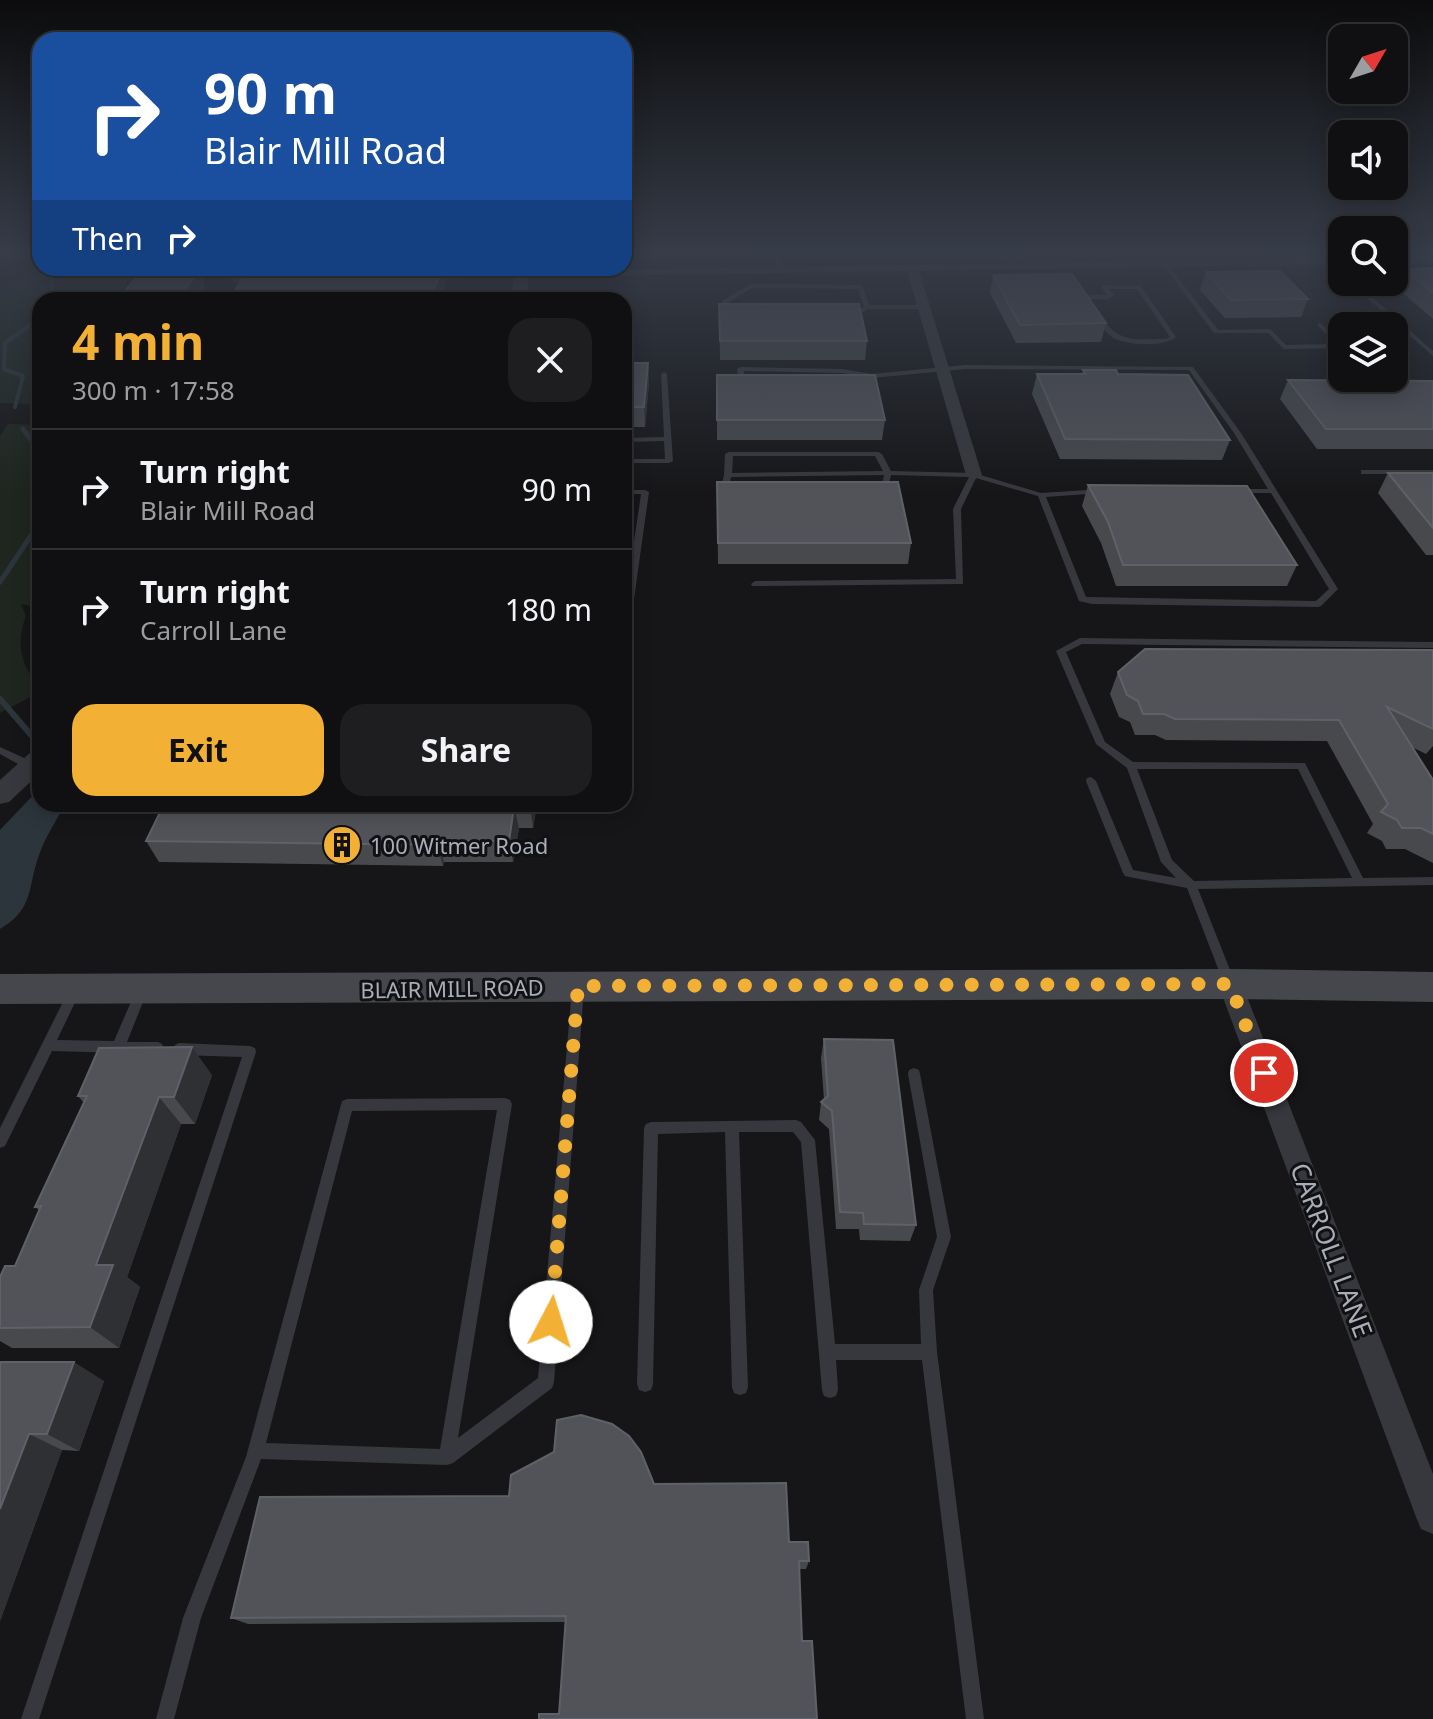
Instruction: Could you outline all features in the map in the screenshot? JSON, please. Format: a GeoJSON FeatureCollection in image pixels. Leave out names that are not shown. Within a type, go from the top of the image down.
{"type":"FeatureCollection","features":[{"type":"Feature","properties":{"kind":"main road","name":"BLAIR MILL ROAD"},"geometry":{"type":"LineString","coordinates":[[0,989],[141,991],[1230,984],[1433,987]]}},
{"type":"Feature","properties":{"kind":"street"},"geometry":{"type":"LineString","coordinates":[[932,334],[974,475]]}},
{"type":"Feature","properties":{"kind":"street"},"geometry":{"type":"LineString","coordinates":[[0,795],[32,765]]}},
{"type":"Feature","properties":{"kind":"street","name":"CARROLL LANE"},"geometry":{"type":"LineString","coordinates":[[1230,984],[1433,1517]]}},
{"type":"Feature","properties":{"kind":"lane"},"geometry":{"type":"LineString","coordinates":[[1109,334],[1117,340],[1167,341],[1173,337],[1171,334]]}},
{"type":"Feature","properties":{"kind":"lane"},"geometry":{"type":"LineString","coordinates":[[1273,334],[1284,347],[1342,346],[1330,334]]}},
{"type":"Feature","properties":{"kind":"lane"},"geometry":{"type":"LineString","coordinates":[[1411,334],[1433,354]]}},
{"type":"Feature","properties":{"kind":"lane"},"geometry":{"type":"LineString","coordinates":[[757,385],[742,385],[740,369],[842,371],[872,376],[942,370],[1191,368],[1237,433],[1334,589],[1318,604],[1082,599],[1041,495]]}},
{"type":"Feature","properties":{"kind":"lane"},"geometry":{"type":"LineString","coordinates":[[632,461],[669,461],[668,439],[664,429],[664,374]]}},
{"type":"Feature","properties":{"kind":"lane"},"geometry":{"type":"LineString","coordinates":[[855,384],[872,376]]}},
{"type":"Feature","properties":{"kind":"lane"},"geometry":{"type":"LineString","coordinates":[[632,440],[668,439]]}},
{"type":"Feature","properties":{"kind":"lane"},"geometry":{"type":"LineString","coordinates":[[747,489],[725,487],[729,454],[878,454],[888,473],[883,487],[866,488]]}},
{"type":"Feature","properties":{"kind":"lane"},"geometry":{"type":"LineString","coordinates":[[1364,472],[1433,472]]}},
{"type":"Feature","properties":{"kind":"lane"},"geometry":{"type":"LineString","coordinates":[[728,475],[974,475],[1041,495],[1107,491]]}},
{"type":"Feature","properties":{"kind":"lane"},"geometry":{"type":"LineString","coordinates":[[755,584],[960,582],[957,509],[974,475]]}},
{"type":"Feature","properties":{"kind":"lane"},"geometry":{"type":"LineString","coordinates":[[1227,491],[1271,491]]}},
{"type":"Feature","properties":{"kind":"lane"},"geometry":{"type":"LineString","coordinates":[[632,492],[645,492],[632,585]]}},
{"type":"Feature","properties":{"kind":"lane"},"geometry":{"type":"LineString","coordinates":[[1230,984],[1191,885],[1167,862],[1131,766],[1101,744],[1061,651],[1080,641],[1433,645]]}},
{"type":"Feature","properties":{"kind":"lane"},"geometry":{"type":"LineString","coordinates":[[0,750],[32,761]]}},
{"type":"Feature","properties":{"kind":"lane"},"geometry":{"type":"LineString","coordinates":[[1131,766],[1301,765],[1360,882]]}},
{"type":"Feature","properties":{"kind":"lane"},"geometry":{"type":"LineString","coordinates":[[1091,781],[1129,873],[1191,885],[1433,881]]}},
{"type":"Feature","properties":{"kind":"lane"},"geometry":{"type":"LineString","coordinates":[[255,1451],[447,1457],[546,1382],[578,986]]}},
{"type":"Feature","properties":{"kind":"lane"},"geometry":{"type":"LineString","coordinates":[[0,1142],[76,988]]}},
{"type":"Feature","properties":{"kind":"lane"},"geometry":{"type":"LineString","coordinates":[[118,1047],[141,991]]}},
{"type":"Feature","properties":{"kind":"lane"},"geometry":{"type":"LineString","coordinates":[[30,1719],[250,1052],[47,1045]]}},
{"type":"Feature","properties":{"kind":"lane"},"geometry":{"type":"LineString","coordinates":[[914,1074],[944,1237],[926,1290],[929,1352],[975,1719]]}},
{"type":"Feature","properties":{"kind":"lane"},"geometry":{"type":"LineString","coordinates":[[165,1719],[192,1618],[255,1451],[347,1105],[505,1104],[447,1457]]}},
{"type":"Feature","properties":{"kind":"lane"},"geometry":{"type":"LineString","coordinates":[[732,1126],[740,1387]]}},
{"type":"Feature","properties":{"kind":"lane"},"geometry":{"type":"LineString","coordinates":[[645,1384],[651,1128],[796,1126],[808,1140],[830,1390]]}},
{"type":"Feature","properties":{"kind":"lane"},"geometry":{"type":"LineString","coordinates":[[828,1352],[929,1352]]}},
{"type":"Feature","properties":{"kind":"shaded area"},"geometry":{"type":"Polygon","coordinates":[[[0,334],[32,334],[32,404],[0,403],[0,334]]]}},
{"type":"Feature","properties":{"kind":"shaded area"},"geometry":{"type":"Polygon","coordinates":[[[8,424],[32,425],[32,606],[21,604],[26,616],[21,634],[21,652],[32,676],[32,696],[0,713],[0,436],[8,424]]]}},
{"type":"Feature","properties":{"kind":"shaded area"},"geometry":{"type":"Polygon","coordinates":[[[32,796],[32,812],[61,812],[42,848],[25,905],[0,929],[0,830],[32,796]]]}},
{"type":"Feature","properties":{"kind":"building"},"geometry":{"type":"Polygon","coordinates":[[[720,334],[866,334],[867,341],[720,341],[720,334]]]}},
{"type":"Feature","properties":{"kind":"building"},"geometry":{"type":"Polygon","coordinates":[[[632,363],[648,363],[644,407],[632,407],[632,363]]]}},
{"type":"Feature","properties":{"kind":"building"},"geometry":{"type":"Polygon","coordinates":[[[1083,370],[1188,375],[1230,440],[1065,439],[1037,374],[1086,374],[1083,370]]]}},
{"type":"Feature","properties":{"kind":"building"},"geometry":{"type":"Polygon","coordinates":[[[717,375],[875,375],[885,420],[717,420],[717,375]]]}},
{"type":"Feature","properties":{"kind":"building"},"geometry":{"type":"Polygon","coordinates":[[[1288,380],[1328,380],[1328,392],[1408,392],[1408,381],[1433,381],[1433,429],[1326,429],[1288,380]]]}},
{"type":"Feature","properties":{"kind":"building"},"geometry":{"type":"Polygon","coordinates":[[[1388,473],[1433,473],[1433,528],[1388,473]]]}},
{"type":"Feature","properties":{"kind":"building"},"geometry":{"type":"Polygon","coordinates":[[[717,482],[898,482],[911,543],[718,543],[717,482]]]}},
{"type":"Feature","properties":{"kind":"building"},"geometry":{"type":"Polygon","coordinates":[[[1088,485],[1247,486],[1297,565],[1123,565],[1108,522],[1088,485]]]}},
{"type":"Feature","properties":{"kind":"building"},"geometry":{"type":"Polygon","coordinates":[[[1145,649],[1433,650],[1433,729],[1387,707],[1433,780],[1433,834],[1421,828],[1402,828],[1397,820],[1381,812],[1388,804],[1339,720],[1175,719],[1164,714],[1143,714],[1138,701],[1127,695],[1118,672],[1145,649]]]}},
{"type":"Feature","properties":{"kind":"building"},"geometry":{"type":"Polygon","coordinates":[[[160,812],[513,812],[509,841],[438,841],[437,845],[146,841],[160,812]]]}},
{"type":"Feature","properties":{"kind":"building"},"geometry":{"type":"Polygon","coordinates":[[[824,1039],[893,1040],[916,1225],[864,1224],[863,1213],[840,1212],[832,1111],[821,1102],[828,1096],[824,1039]]]}},
{"type":"Feature","properties":{"kind":"building"},"geometry":{"type":"Polygon","coordinates":[[[192,1047],[174,1097],[159,1097],[96,1265],[113,1265],[90,1327],[0,1328],[0,1277],[5,1266],[15,1266],[41,1206],[35,1207],[87,1096],[78,1096],[99,1048],[192,1047]]]}},
{"type":"Feature","properties":{"kind":"building"},"geometry":{"type":"Polygon","coordinates":[[[0,1362],[74,1362],[47,1434],[29,1434],[0,1509],[0,1362]]]}},
{"type":"Feature","properties":{"kind":"building"},"geometry":{"type":"Polygon","coordinates":[[[581,1415],[612,1424],[629,1436],[641,1452],[654,1484],[786,1483],[789,1542],[808,1542],[809,1561],[799,1561],[802,1641],[812,1641],[817,1719],[539,1719],[539,1714],[559,1714],[566,1616],[231,1618],[260,1497],[509,1496],[511,1475],[554,1452],[557,1420],[581,1415]]]}},
{"type":"Feature","properties":{"kind":"waterway"},"geometry":{"type":"LineString","coordinates":[[15,407],[23,376],[4,369],[5,343],[17,334]]}},
{"type":"Feature","properties":{"kind":"waterway"},"geometry":{"type":"LineString","coordinates":[[23,429],[32,441]]}},
{"type":"Feature","properties":{"kind":"waterway"},"geometry":{"type":"LineString","coordinates":[[0,582],[32,534]]}},
{"type":"Feature","properties":{"kind":"waterway"},"geometry":{"type":"LineString","coordinates":[[0,699],[32,736]]}},
{"type":"Feature","properties":{"kind":"place","name":"100 Witmer Road"},"geometry":{"type":"Point","coordinates":[342,845]}},
{"type":"Feature","properties":{"kind":"route"},"geometry":{"type":"LineString","coordinates":[[551,1322],[578,986],[1230,984],[1264,1073]]}}]}
